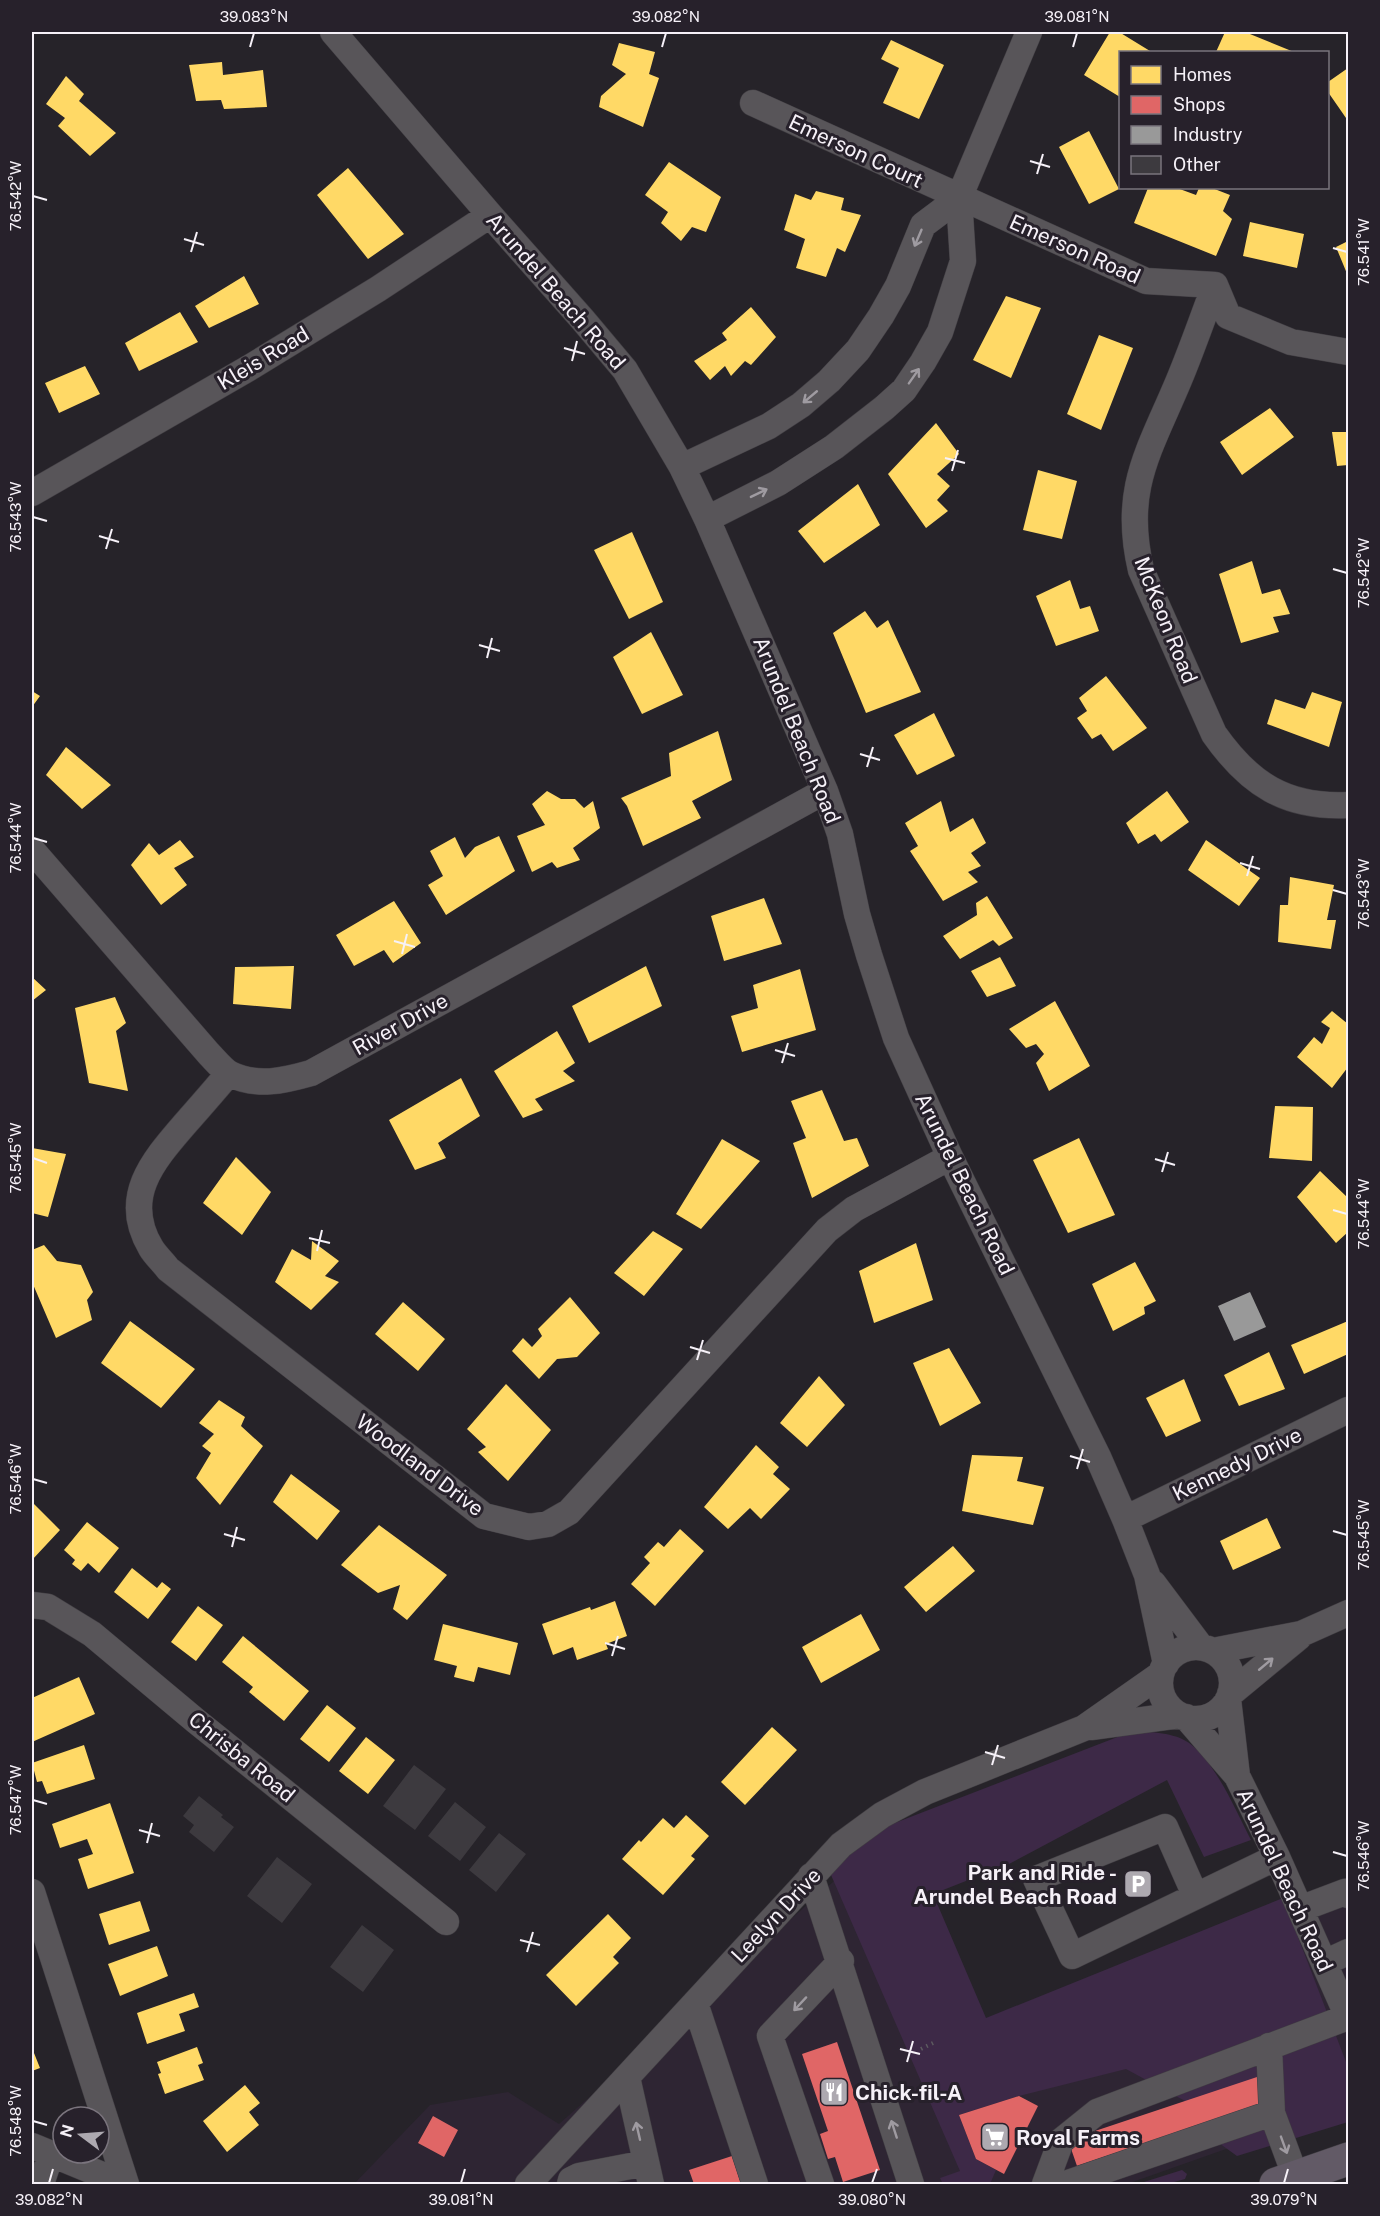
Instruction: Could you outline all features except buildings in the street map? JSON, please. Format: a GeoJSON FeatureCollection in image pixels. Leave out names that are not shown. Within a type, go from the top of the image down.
{"type":"FeatureCollection","features":[{"type":"Feature","properties":{"kind":"highway"},"geometry":{"type":"LineString","coordinates":[[1286,2181],[1348,2159]]}},
{"type":"Feature","properties":{"kind":"street","name":"Arundel Beach Road"},"geometry":{"type":"LineString","coordinates":[[333,32],[625,370],[682,467],[707,519],[825,791],[840,834],[857,914],[880,994],[900,1048],[950,1158],[1084,1427],[1125,1519],[1147,1575],[1164,1669]]}},
{"type":"Feature","properties":{"kind":"street"},"geometry":{"type":"LineString","coordinates":[[707,519],[778,483],[834,447],[904,390],[940,333],[963,261],[958,198],[1029,32]]}},
{"type":"Feature","properties":{"kind":"street","name":"Emerson Court"},"geometry":{"type":"LineString","coordinates":[[753,104],[958,198]]}},
{"type":"Feature","properties":{"kind":"street"},"geometry":{"type":"LineString","coordinates":[[682,467],[769,426],[801,405],[830,381],[858,350],[881,316],[898,286],[923,225],[958,198]]}},
{"type":"Feature","properties":{"kind":"street","name":"Emerson Road"},"geometry":{"type":"LineString","coordinates":[[958,198],[1146,281],[1215,285]]}},
{"type":"Feature","properties":{"kind":"street","name":"Kleis Road"},"geometry":{"type":"LineString","coordinates":[[32,493],[259,362],[378,289],[490,215]]}},
{"type":"Feature","properties":{"kind":"street"},"geometry":{"type":"LineString","coordinates":[[1215,285],[1227,316],[1291,342],[1348,352]]}},
{"type":"Feature","properties":{"kind":"street","name":"McKeon Road"},"geometry":{"type":"LineString","coordinates":[[1215,285],[1180,378],[1147,452],[1138,480],[1134,509],[1134,540],[1141,570],[1214,734],[1229,755],[1267,789],[1294,800],[1328,806],[1348,805]]}},
{"type":"Feature","properties":{"kind":"street","name":"River Drive"},"geometry":{"type":"LineString","coordinates":[[32,850],[209,1054],[229,1073],[257,1083],[284,1081],[311,1073],[825,791]]}},
{"type":"Feature","properties":{"kind":"street","name":"Woodland Drive"},"geometry":{"type":"LineString","coordinates":[[229,1073],[159,1154],[148,1171],[141,1193],[139,1211],[150,1248],[168,1269],[484,1516],[529,1527],[548,1524],[568,1512],[827,1230],[854,1209],[950,1158]]}},
{"type":"Feature","properties":{"kind":"street","name":"Kennedy Drive"},"geometry":{"type":"LineString","coordinates":[[1125,1519],[1348,1410]]}},
{"type":"Feature","properties":{"kind":"street","name":"Arundel Beach Road"},"geometry":{"type":"LineString","coordinates":[[1147,1575],[1207,1649]]}},
{"type":"Feature","properties":{"kind":"street","name":"Chrisba Road"},"geometry":{"type":"LineString","coordinates":[[32,1605],[48,1607],[93,1634],[196,1721],[446,1923]]}},
{"type":"Feature","properties":{"kind":"street"},"geometry":{"type":"LineString","coordinates":[[1301,1634],[1229,1697],[1214,1714],[1195,1719],[1183,1716],[1170,1707],[1164,1698],[1161,1686],[1164,1669],[1181,1650],[1191,1647],[1207,1649],[1301,1634],[1348,1613]]}},
{"type":"Feature","properties":{"kind":"street"},"geometry":{"type":"LineString","coordinates":[[1207,1649],[1228,1665],[1232,1674],[1229,1697]]}},
{"type":"Feature","properties":{"kind":"street","name":"Leelyn Drive"},"geometry":{"type":"LineString","coordinates":[[528,2184],[842,1845],[882,1815],[925,1792],[1084,1728],[1164,1669]]}},
{"type":"Feature","properties":{"kind":"street","name":"Arundel Beach Road"},"geometry":{"type":"LineString","coordinates":[[1229,1697],[1237,1776]]}},
{"type":"Feature","properties":{"kind":"street","name":"Arundel Beach Road"},"geometry":{"type":"LineString","coordinates":[[1183,1716],[1237,1776],[1277,1857],[1348,2017]]}},
{"type":"Feature","properties":{"kind":"street","name":"Leelyn Drive"},"geometry":{"type":"LineString","coordinates":[[1084,1728],[1183,1716]]}},
{"type":"Feature","properties":{"kind":"street"},"geometry":{"type":"LineString","coordinates":[[1195,1895],[1165,1827],[1036,1879],[1072,1956],[1277,1857]]}},
{"type":"Feature","properties":{"kind":"street"},"geometry":{"type":"LineString","coordinates":[[811,1876],[841,1961],[911,2184]]}},
{"type":"Feature","properties":{"kind":"street"},"geometry":{"type":"LineString","coordinates":[[32,1892],[125,2184]]}},
{"type":"Feature","properties":{"kind":"street"},"geometry":{"type":"LineString","coordinates":[[1300,1909],[1345,1892],[1348,1895]]}},
{"type":"Feature","properties":{"kind":"street"},"geometry":{"type":"LineString","coordinates":[[1324,1963],[1348,1952]]}},
{"type":"Feature","properties":{"kind":"street"},"geometry":{"type":"LineString","coordinates":[[820,2184],[770,2036],[841,1961]]}},
{"type":"Feature","properties":{"kind":"street"},"geometry":{"type":"LineString","coordinates":[[695,2002],[755,2184]]}},
{"type":"Feature","properties":{"kind":"street"},"geometry":{"type":"LineString","coordinates":[[1045,2184],[1061,2140],[1097,2112],[1348,2017]]}},
{"type":"Feature","properties":{"kind":"street"},"geometry":{"type":"LineString","coordinates":[[1269,2046],[1272,2113],[1286,2181]]}},
{"type":"Feature","properties":{"kind":"street"},"geometry":{"type":"LineString","coordinates":[[570,2184],[571,2180],[579,2176],[648,2174],[627,2076]]}},
{"type":"Feature","properties":{"kind":"street"},"geometry":{"type":"LineString","coordinates":[[1065,2184],[1272,2113]]}},
{"type":"Feature","properties":{"kind":"street"},"geometry":{"type":"LineString","coordinates":[[41,2184],[41,2150],[125,2184]]}},
{"type":"Feature","properties":{"kind":"path"},"geometry":{"type":"LineString","coordinates":[[921,2049],[933,2043]]}},
{"type":"Feature","properties":{"kind":"shaded area"},"geometry":{"type":"Polygon","coordinates":[[[1133,1731],[1173,1736],[1194,1747],[1214,1770],[1251,1840],[1204,1857],[1167,1780],[1009,1864],[933,1894],[986,2018],[1283,1898],[1348,2067],[1348,2122],[1237,2156],[1212,2138],[1211,2115],[1126,2069],[1019,2096],[959,2115],[976,2159],[996,2170],[990,2184],[943,2184],[940,2178],[960,2171],[831,1875],[856,1838],[1133,1731]]]}},
{"type":"Feature","properties":{"kind":"shaded area"},"geometry":{"type":"Polygon","coordinates":[[[842,1874],[942,2108],[1289,1991],[1318,1899],[1348,1881],[1348,2106],[1127,2184],[354,2184],[430,2105],[508,2092],[559,2124],[842,1874]]]}},
{"type":"Feature","properties":{"kind":"shaded area"},"geometry":{"type":"Polygon","coordinates":[[[1182,2170],[1187,2174],[1185,2179],[1167,2184],[1144,2184],[1144,2182],[1182,2170]]]}},
{"type":"Feature","properties":{"kind":"place","name":"Park and Ride - Arundel Beach Road"},"geometry":{"type":"Point","coordinates":[1138,1884]}},
{"type":"Feature","properties":{"kind":"place","name":"Chick-fil-A"},"geometry":{"type":"Point","coordinates":[834,2092]}},
{"type":"Feature","properties":{"kind":"place","name":"Royal Farms"},"geometry":{"type":"Point","coordinates":[995,2137]}}]}
